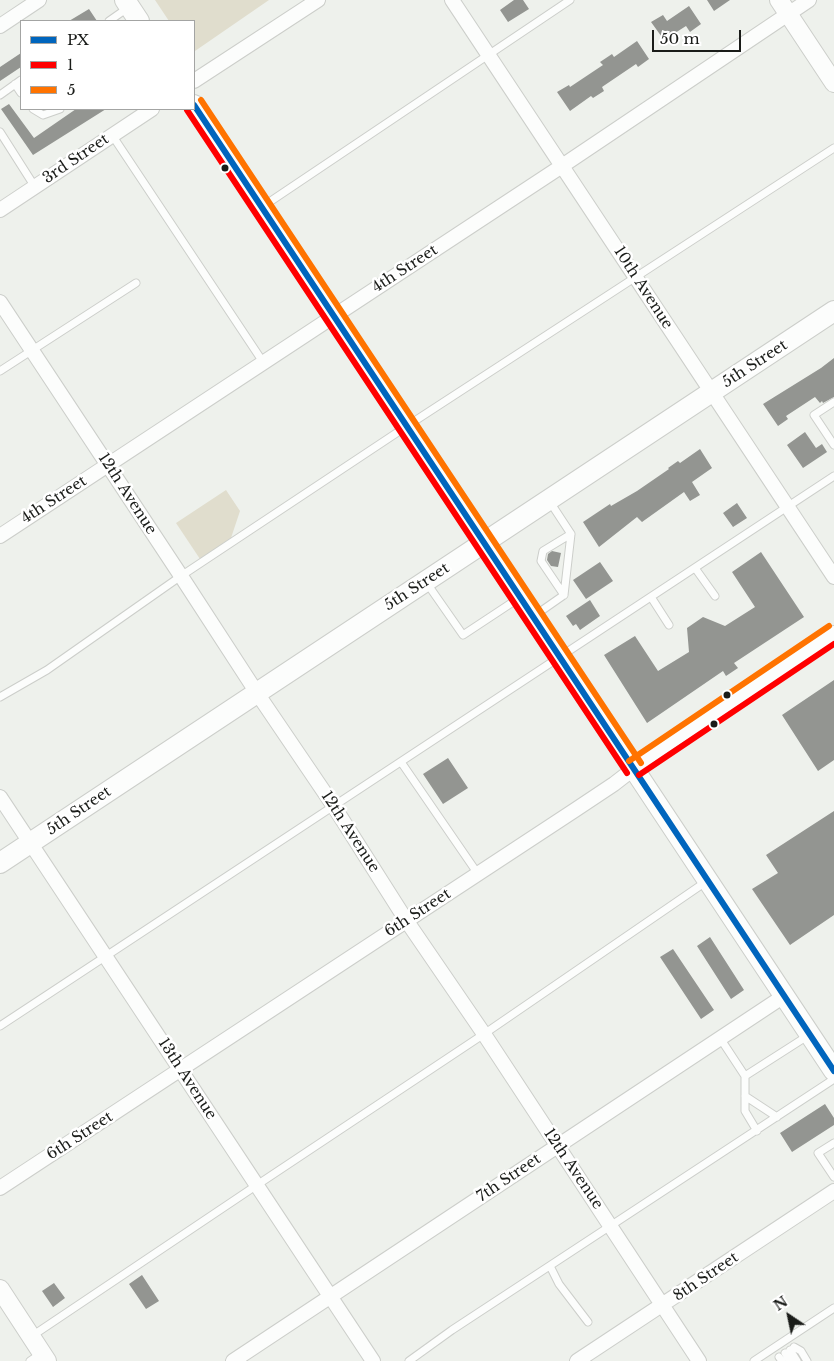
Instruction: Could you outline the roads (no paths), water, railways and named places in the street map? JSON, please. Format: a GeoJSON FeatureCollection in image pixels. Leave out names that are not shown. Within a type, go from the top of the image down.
{"type":"FeatureCollection","features":[{"type":"Feature","properties":{"kind":"main road"},"geometry":{"type":"LineString","coordinates":[[195,106],[834,1071]]}},
{"type":"Feature","properties":{"kind":"main road","name":"5th Street"},"geometry":{"type":"LineString","coordinates":[[0,863],[834,311]]}},
{"type":"Feature","properties":{"kind":"street"},"geometry":{"type":"LineString","coordinates":[[0,26],[39,0]]}},
{"type":"Feature","properties":{"kind":"street"},"geometry":{"type":"LineString","coordinates":[[195,80],[318,0]]}},
{"type":"Feature","properties":{"kind":"street","name":"10th Avenue"},"geometry":{"type":"LineString","coordinates":[[452,0],[834,577]]}},
{"type":"Feature","properties":{"kind":"street","name":"4th Street"},"geometry":{"type":"LineString","coordinates":[[0,536],[562,166],[784,7],[809,0]]}},
{"type":"Feature","properties":{"kind":"street"},"geometry":{"type":"LineString","coordinates":[[784,7],[834,83]]}},
{"type":"Feature","properties":{"kind":"street","name":"3rd Street"},"geometry":{"type":"LineString","coordinates":[[0,210],[150,110]]}},
{"type":"Feature","properties":{"kind":"street","name":"12th Avenue"},"geometry":{"type":"LineString","coordinates":[[0,302],[182,576],[256,693],[333,805],[406,920],[484,1034],[699,1361]]}},
{"type":"Feature","properties":{"kind":"street","name":"6th Street"},"geometry":{"type":"LineString","coordinates":[[0,1188],[582,806],[654,753],[834,634]]}},
{"type":"Feature","properties":{"kind":"street","name":"13th Avenue"},"geometry":{"type":"LineString","coordinates":[[0,797],[373,1361]]}},
{"type":"Feature","properties":{"kind":"street","name":"7th Street"},"geometry":{"type":"LineString","coordinates":[[233,1361],[784,996]]}},
{"type":"Feature","properties":{"kind":"street","name":"8th Street"},"geometry":{"type":"LineString","coordinates":[[577,1361],[834,1191]]}},
{"type":"Feature","properties":{"kind":"street"},"geometry":{"type":"LineString","coordinates":[[0,1289],[32,1336],[40,1358]]}},
{"type":"Feature","properties":{"kind":"lane"},"geometry":{"type":"LineString","coordinates":[[262,207],[570,0]]}},
{"type":"Feature","properties":{"kind":"lane"},"geometry":{"type":"LineString","coordinates":[[111,20],[131,9]]}},
{"type":"Feature","properties":{"kind":"lane"},"geometry":{"type":"LineString","coordinates":[[0,94],[18,82]]}},
{"type":"Feature","properties":{"kind":"lane"},"geometry":{"type":"LineString","coordinates":[[35,110],[43,115],[57,110]]}},
{"type":"Feature","properties":{"kind":"lane"},"geometry":{"type":"LineString","coordinates":[[0,132],[35,187]]}},
{"type":"Feature","properties":{"kind":"lane"},"geometry":{"type":"LineString","coordinates":[[112,135],[262,362]]}},
{"type":"Feature","properties":{"kind":"lane"},"geometry":{"type":"LineString","coordinates":[[0,697],[48,670],[182,576],[407,426],[834,148]]}},
{"type":"Feature","properties":{"kind":"lane"},"geometry":{"type":"LineString","coordinates":[[0,371],[136,283]]}},
{"type":"Feature","properties":{"kind":"lane"},"geometry":{"type":"LineString","coordinates":[[834,402],[814,415],[834,445]]}},
{"type":"Feature","properties":{"kind":"lane"},"geometry":{"type":"LineString","coordinates":[[0,1026],[834,476]]}},
{"type":"Feature","properties":{"kind":"lane"},"geometry":{"type":"LineString","coordinates":[[534,616],[564,595],[571,534],[549,500]]}},
{"type":"Feature","properties":{"kind":"lane"},"geometry":{"type":"LineString","coordinates":[[564,595],[541,561],[543,551],[571,534]]}},
{"type":"Feature","properties":{"kind":"lane"},"geometry":{"type":"LineString","coordinates":[[696,568],[715,596]]}},
{"type":"Feature","properties":{"kind":"lane"},"geometry":{"type":"LineString","coordinates":[[426,582],[462,635],[521,597]]}},
{"type":"Feature","properties":{"kind":"lane"},"geometry":{"type":"LineString","coordinates":[[651,597],[669,625]]}},
{"type":"Feature","properties":{"kind":"lane"},"geometry":{"type":"LineString","coordinates":[[402,762],[478,874]]}},
{"type":"Feature","properties":{"kind":"lane"},"geometry":{"type":"LineString","coordinates":[[32,1336],[484,1034],[708,880]]}},
{"type":"Feature","properties":{"kind":"lane"},"geometry":{"type":"LineString","coordinates":[[745,1076],[810,1034]]}},
{"type":"Feature","properties":{"kind":"lane"},"geometry":{"type":"LineString","coordinates":[[720,1038],[745,1076],[745,1111],[757,1131]]}},
{"type":"Feature","properties":{"kind":"lane"},"geometry":{"type":"LineString","coordinates":[[410,1361],[452,1330],[834,1079]]}},
{"type":"Feature","properties":{"kind":"lane"},"geometry":{"type":"LineString","coordinates":[[745,1096],[777,1116]]}},
{"type":"Feature","properties":{"kind":"lane"},"geometry":{"type":"LineString","coordinates":[[834,1143],[818,1153],[834,1177]]}},
{"type":"Feature","properties":{"kind":"lane"},"geometry":{"type":"LineString","coordinates":[[550,1266],[559,1284],[588,1322]]}},
{"type":"Feature","properties":{"kind":"lane"},"geometry":{"type":"LineString","coordinates":[[754,1361],[834,1308]]}},
{"type":"Feature","properties":{"kind":"lane"},"geometry":{"type":"LineString","coordinates":[[786,1354],[801,1352],[808,1361]]}},
{"type":"Feature","properties":{"kind":"lane"},"geometry":{"type":"LineString","coordinates":[[786,1354],[790,1361]]}},
{"type":"Feature","properties":{"kind":"lane"},"geometry":{"type":"LineString","coordinates":[[786,1354],[797,1361]]}}]}
